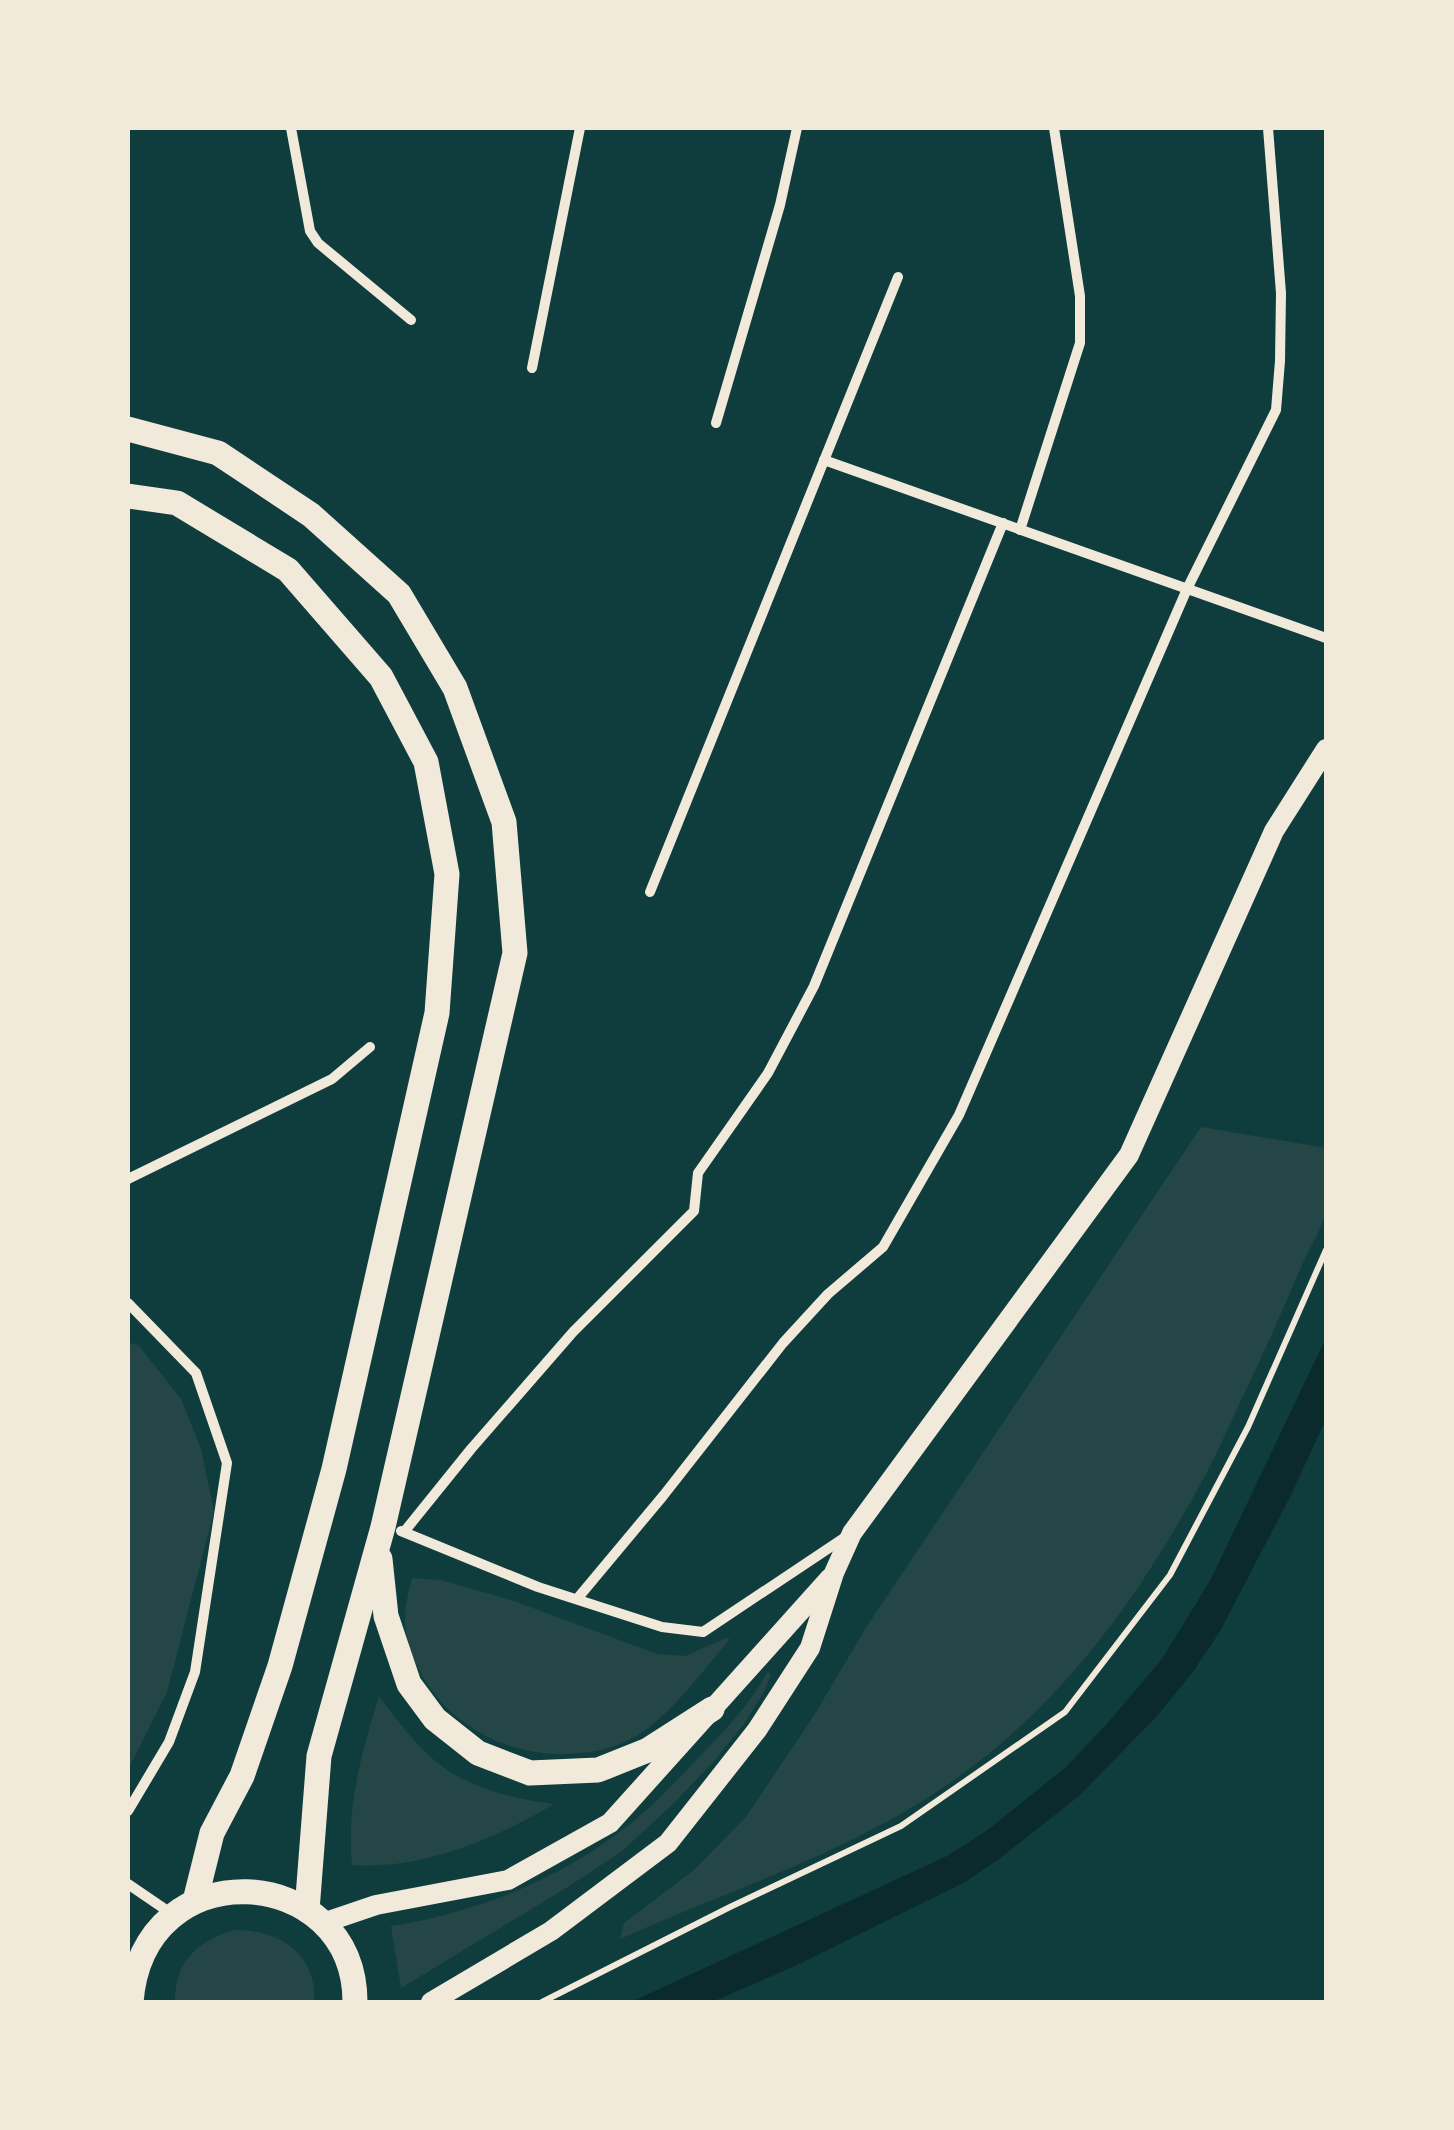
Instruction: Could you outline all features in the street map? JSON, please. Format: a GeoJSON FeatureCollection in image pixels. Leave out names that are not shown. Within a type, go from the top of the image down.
{"type":"FeatureCollection","features":[{"type":"Feature","properties":{"kind":"main road"},"geometry":{"type":"LineString","coordinates":[[128,428],[218,453],[311,515],[400,594],[456,688],[504,822],[515,953],[388,1534],[320,1756],[315,1916]]}},
{"type":"Feature","properties":{"kind":"main road"},"geometry":{"type":"LineString","coordinates":[[128,496],[177,503],[288,570],[381,678],[426,762],[447,874],[437,1013],[334,1469],[280,1666],[242,1776],[212,1833],[196,1901]]}},
{"type":"Feature","properties":{"kind":"main road"},"geometry":{"type":"LineString","coordinates":[[431,2002],[551,1931],[668,1843],[757,1730],[810,1648],[834,1573],[852,1533],[1129,1155],[1274,830],[1326,749]]}},
{"type":"Feature","properties":{"kind":"main road"},"geometry":{"type":"LineString","coordinates":[[388,1534],[386,1616],[409,1684],[435,1719],[478,1753],[530,1772],[598,1770],[648,1750],[712,1710]]}},
{"type":"Feature","properties":{"kind":"main road"},"geometry":{"type":"LineString","coordinates":[[315,1916],[508,1880],[610,1823],[834,1573]]}},
{"type":"Feature","properties":{"kind":"main road"},"geometry":{"type":"LineString","coordinates":[[129,2002],[133,1976],[148,1942],[173,1915],[196,1901],[233,1890],[272,1894],[315,1916],[344,1952],[354,1986],[354,2002]]}},
{"type":"Feature","properties":{"kind":"street"},"geometry":{"type":"LineString","coordinates":[[291,128],[310,231],[318,243],[410,320]]}},
{"type":"Feature","properties":{"kind":"street"},"geometry":{"type":"LineString","coordinates":[[532,368],[580,128]]}},
{"type":"Feature","properties":{"kind":"street"},"geometry":{"type":"LineString","coordinates":[[716,423],[780,205],[798,128]]}},
{"type":"Feature","properties":{"kind":"street"},"geometry":{"type":"LineString","coordinates":[[1020,530],[1080,343],[1080,296],[1054,128]]}},
{"type":"Feature","properties":{"kind":"street"},"geometry":{"type":"LineString","coordinates":[[577,1599],[664,1496],[783,1343],[828,1294],[883,1247],[960,1115],[1187,589],[1276,410],[1281,293],[1268,128]]}},
{"type":"Feature","properties":{"kind":"street"},"geometry":{"type":"LineString","coordinates":[[650,892],[898,278]]}},
{"type":"Feature","properties":{"kind":"street"},"geometry":{"type":"LineString","coordinates":[[824,460],[1326,638]]}},
{"type":"Feature","properties":{"kind":"street"},"geometry":{"type":"LineString","coordinates":[[852,1533],[703,1632],[662,1627],[388,1534],[471,1449],[573,1332],[694,1211],[698,1173],[768,1073],[814,986],[1003,523]]}},
{"type":"Feature","properties":{"kind":"street"},"geometry":{"type":"LineString","coordinates":[[128,1179],[332,1079],[370,1047]]}},
{"type":"Feature","properties":{"kind":"street"},"geometry":{"type":"LineString","coordinates":[[128,1303],[196,1374],[227,1463],[196,1672],[169,1742],[128,1811]]}},
{"type":"Feature","properties":{"kind":"street"},"geometry":{"type":"LineString","coordinates":[[128,1884],[173,1915]]}},
{"type":"Feature","properties":{"kind":"path"},"geometry":{"type":"LineString","coordinates":[[542,2002],[901,1826],[1065,1712],[1170,1576],[1248,1427],[1326,1250]]}},
{"type":"Feature","properties":{"kind":"shaded area"},"geometry":{"type":"Polygon","coordinates":[[[1201,1127],[1326,1148],[1326,1209],[1206,1474],[1142,1582],[1075,1670],[1037,1710],[952,1781],[870,1831],[620,1939],[624,1923],[694,1870],[746,1817],[813,1717],[867,1626],[1201,1127]]]}},
{"type":"Feature","properties":{"kind":"shaded area"},"geometry":{"type":"Polygon","coordinates":[[[1326,1338],[1326,1419],[1219,1633],[1157,1716],[1079,1796],[965,1882],[795,1966],[712,2002],[631,2002],[947,1856],[985,1832],[1066,1767],[1162,1659],[1211,1579],[1326,1338]]]}},
{"type":"Feature","properties":{"kind":"shaded area"},"geometry":{"type":"Polygon","coordinates":[[[128,1342],[139,1346],[181,1399],[201,1449],[214,1511],[167,1692],[128,1770],[128,1342]]]}},
{"type":"Feature","properties":{"kind":"shaded area"},"geometry":{"type":"Polygon","coordinates":[[[412,1578],[441,1580],[511,1600],[657,1654],[685,1656],[730,1639],[683,1695],[641,1733],[598,1750],[541,1753],[490,1738],[447,1708],[429,1687],[407,1638],[406,1608],[412,1578]]]}},
{"type":"Feature","properties":{"kind":"shaded area"},"geometry":{"type":"Polygon","coordinates":[[[767,1673],[771,1673],[765,1690],[715,1760],[621,1852],[401,1988],[391,1926],[457,1912],[519,1890],[607,1841],[651,1806],[719,1737],[767,1673]]]}},
{"type":"Feature","properties":{"kind":"shaded area"},"geometry":{"type":"Polygon","coordinates":[[[379,1696],[416,1743],[455,1775],[496,1792],[554,1804],[457,1850],[405,1862],[352,1865],[353,1801],[379,1696]]]}},
{"type":"Feature","properties":{"kind":"shaded area"},"geometry":{"type":"Polygon","coordinates":[[[234,1930],[265,1934],[292,1947],[309,1970],[314,2002],[175,2002],[179,1975],[191,1955],[209,1940],[234,1930]]]}}]}
